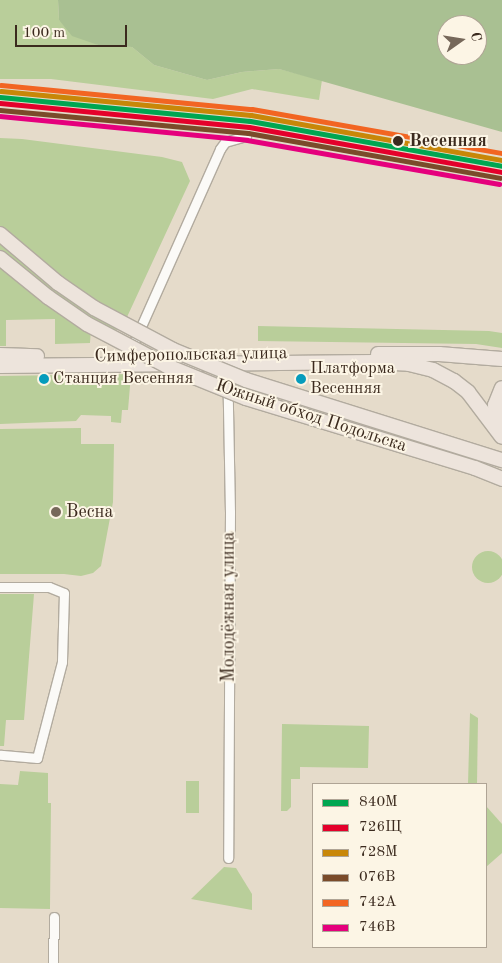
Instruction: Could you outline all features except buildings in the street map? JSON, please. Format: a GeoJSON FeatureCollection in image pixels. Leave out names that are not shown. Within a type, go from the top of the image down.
{"type":"FeatureCollection","features":[{"type":"Feature","properties":{"kind":"main road","name":"Южный обход Подольска"},"geometry":{"type":"LineString","coordinates":[[0,234],[58,283],[94,308],[172,350],[246,380],[502,460]]}},
{"type":"Feature","properties":{"kind":"main road","name":"Южный обход Подольска"},"geometry":{"type":"LineString","coordinates":[[0,258],[41,292],[87,324],[167,366],[246,398],[466,465],[502,479]]}},
{"type":"Feature","properties":{"kind":"main road","name":"Симферопольская улица"},"geometry":{"type":"LineString","coordinates":[[0,366],[439,354],[502,359]]}},
{"type":"Feature","properties":{"kind":"main road","name":"Симферопольская улица"},"geometry":{"type":"LineString","coordinates":[[0,356],[132,356],[409,364],[433,370],[454,381],[468,392],[500,432]]}},
{"type":"Feature","properties":{"kind":"main road"},"geometry":{"type":"LineString","coordinates":[[500,432],[494,405],[502,388]]}},
{"type":"Feature","properties":{"kind":"street"},"geometry":{"type":"LineString","coordinates":[[132,356],[135,340],[220,149],[225,142],[246,136]]}},
{"type":"Feature","properties":{"kind":"street","name":"Молодёжная улица"},"geometry":{"type":"LineString","coordinates":[[227,360],[230,512],[228,858]]}},
{"type":"Feature","properties":{"kind":"street"},"geometry":{"type":"LineString","coordinates":[[0,587],[49,587],[64,593],[62,662],[37,758],[0,755]]}},
{"type":"Feature","properties":{"kind":"street"},"geometry":{"type":"LineString","coordinates":[[53,963],[54,917]]}},
{"type":"Feature","properties":{"kind":"green space"},"geometry":{"type":"Polygon","coordinates":[[[0,0],[58,0],[59,20],[98,45],[132,47],[154,65],[207,80],[242,72],[279,69],[322,80],[319,100],[252,89],[213,99],[51,79],[0,79],[0,0]]]}},
{"type":"Feature","properties":{"kind":"green space"},"geometry":{"type":"Polygon","coordinates":[[[58,0],[502,0],[502,132],[279,69],[242,72],[207,80],[154,65],[132,47],[98,45],[72,36],[59,20],[58,0]]]}},
{"type":"Feature","properties":{"kind":"green space"},"geometry":{"type":"Polygon","coordinates":[[[0,138],[22,139],[162,157],[182,162],[190,181],[121,330],[91,329],[90,343],[55,344],[55,319],[6,320],[6,346],[0,346],[0,138]]]}},
{"type":"Feature","properties":{"kind":"green space"},"geometry":{"type":"Polygon","coordinates":[[[258,326],[489,331],[502,333],[502,348],[476,344],[258,341],[258,326]]]}},
{"type":"Feature","properties":{"kind":"green space"},"geometry":{"type":"Polygon","coordinates":[[[131,374],[128,410],[122,410],[121,423],[111,422],[111,416],[81,415],[76,421],[0,424],[0,376],[131,374]]]}},
{"type":"Feature","properties":{"kind":"green space","name":"Весна"},"geometry":{"type":"Polygon","coordinates":[[[81,428],[81,444],[114,444],[113,502],[101,566],[93,573],[81,576],[64,574],[0,574],[0,429],[81,428]]]}},
{"type":"Feature","properties":{"kind":"green space"},"geometry":{"type":"Polygon","coordinates":[[[488,551],[500,555],[503,561],[503,573],[500,579],[488,583],[476,579],[472,567],[476,555],[488,551]]]}},
{"type":"Feature","properties":{"kind":"green space"},"geometry":{"type":"Polygon","coordinates":[[[0,594],[34,594],[24,720],[6,720],[4,746],[0,746],[0,594]]]}},
{"type":"Feature","properties":{"kind":"green space"},"geometry":{"type":"Polygon","coordinates":[[[470,713],[478,718],[477,783],[468,783],[470,713]]]}},
{"type":"Feature","properties":{"kind":"green space"},"geometry":{"type":"Polygon","coordinates":[[[282,724],[369,726],[368,768],[300,767],[300,779],[291,779],[291,807],[287,811],[281,811],[282,724]]]}},
{"type":"Feature","properties":{"kind":"green space"},"geometry":{"type":"Polygon","coordinates":[[[20,771],[48,773],[48,803],[51,803],[50,909],[0,908],[0,784],[18,785],[20,771]]]}},
{"type":"Feature","properties":{"kind":"green space"},"geometry":{"type":"Polygon","coordinates":[[[186,781],[199,781],[199,813],[186,813],[186,781]]]}},
{"type":"Feature","properties":{"kind":"green space"},"geometry":{"type":"Polygon","coordinates":[[[487,807],[502,824],[502,853],[487,866],[487,807]]]}},
{"type":"Feature","properties":{"kind":"green space"},"geometry":{"type":"Polygon","coordinates":[[[224,867],[236,868],[252,894],[252,910],[191,899],[224,867]]]}},
{"type":"Feature","properties":{"kind":"transit line","name":"742А"},"geometry":{"type":"LineString","coordinates":[[1,85],[252,109],[502,153]]}},
{"type":"Feature","properties":{"kind":"transit line","name":"728М"},"geometry":{"type":"LineString","coordinates":[[1,91],[251,115],[502,160]]}},
{"type":"Feature","properties":{"kind":"transit line","name":"840М"},"geometry":{"type":"LineString","coordinates":[[0,97],[250,121],[502,166]]}},
{"type":"Feature","properties":{"kind":"transit line","name":"726Щ"},"geometry":{"type":"LineString","coordinates":[[0,103],[249,127],[501,172]]}},
{"type":"Feature","properties":{"kind":"transit line","name":"076В"},"geometry":{"type":"LineString","coordinates":[[0,110],[248,133],[500,178]]}},
{"type":"Feature","properties":{"kind":"transit line","name":"746В"},"geometry":{"type":"LineString","coordinates":[[0,116],[247,140],[499,184]]}},
{"type":"Feature","properties":{"kind":"place","name":"Весенняя"},"geometry":{"type":"Point","coordinates":[398,141]}},
{"type":"Feature","properties":{"kind":"place","name":"Станция Весенняя"},"geometry":{"type":"Point","coordinates":[44,379]}},
{"type":"Feature","properties":{"kind":"place","name":"Платформа Весенняя"},"geometry":{"type":"Point","coordinates":[301,379]}},
{"type":"Feature","properties":{"kind":"place","name":"Весна"},"geometry":{"type":"Point","coordinates":[56,512]}}]}
